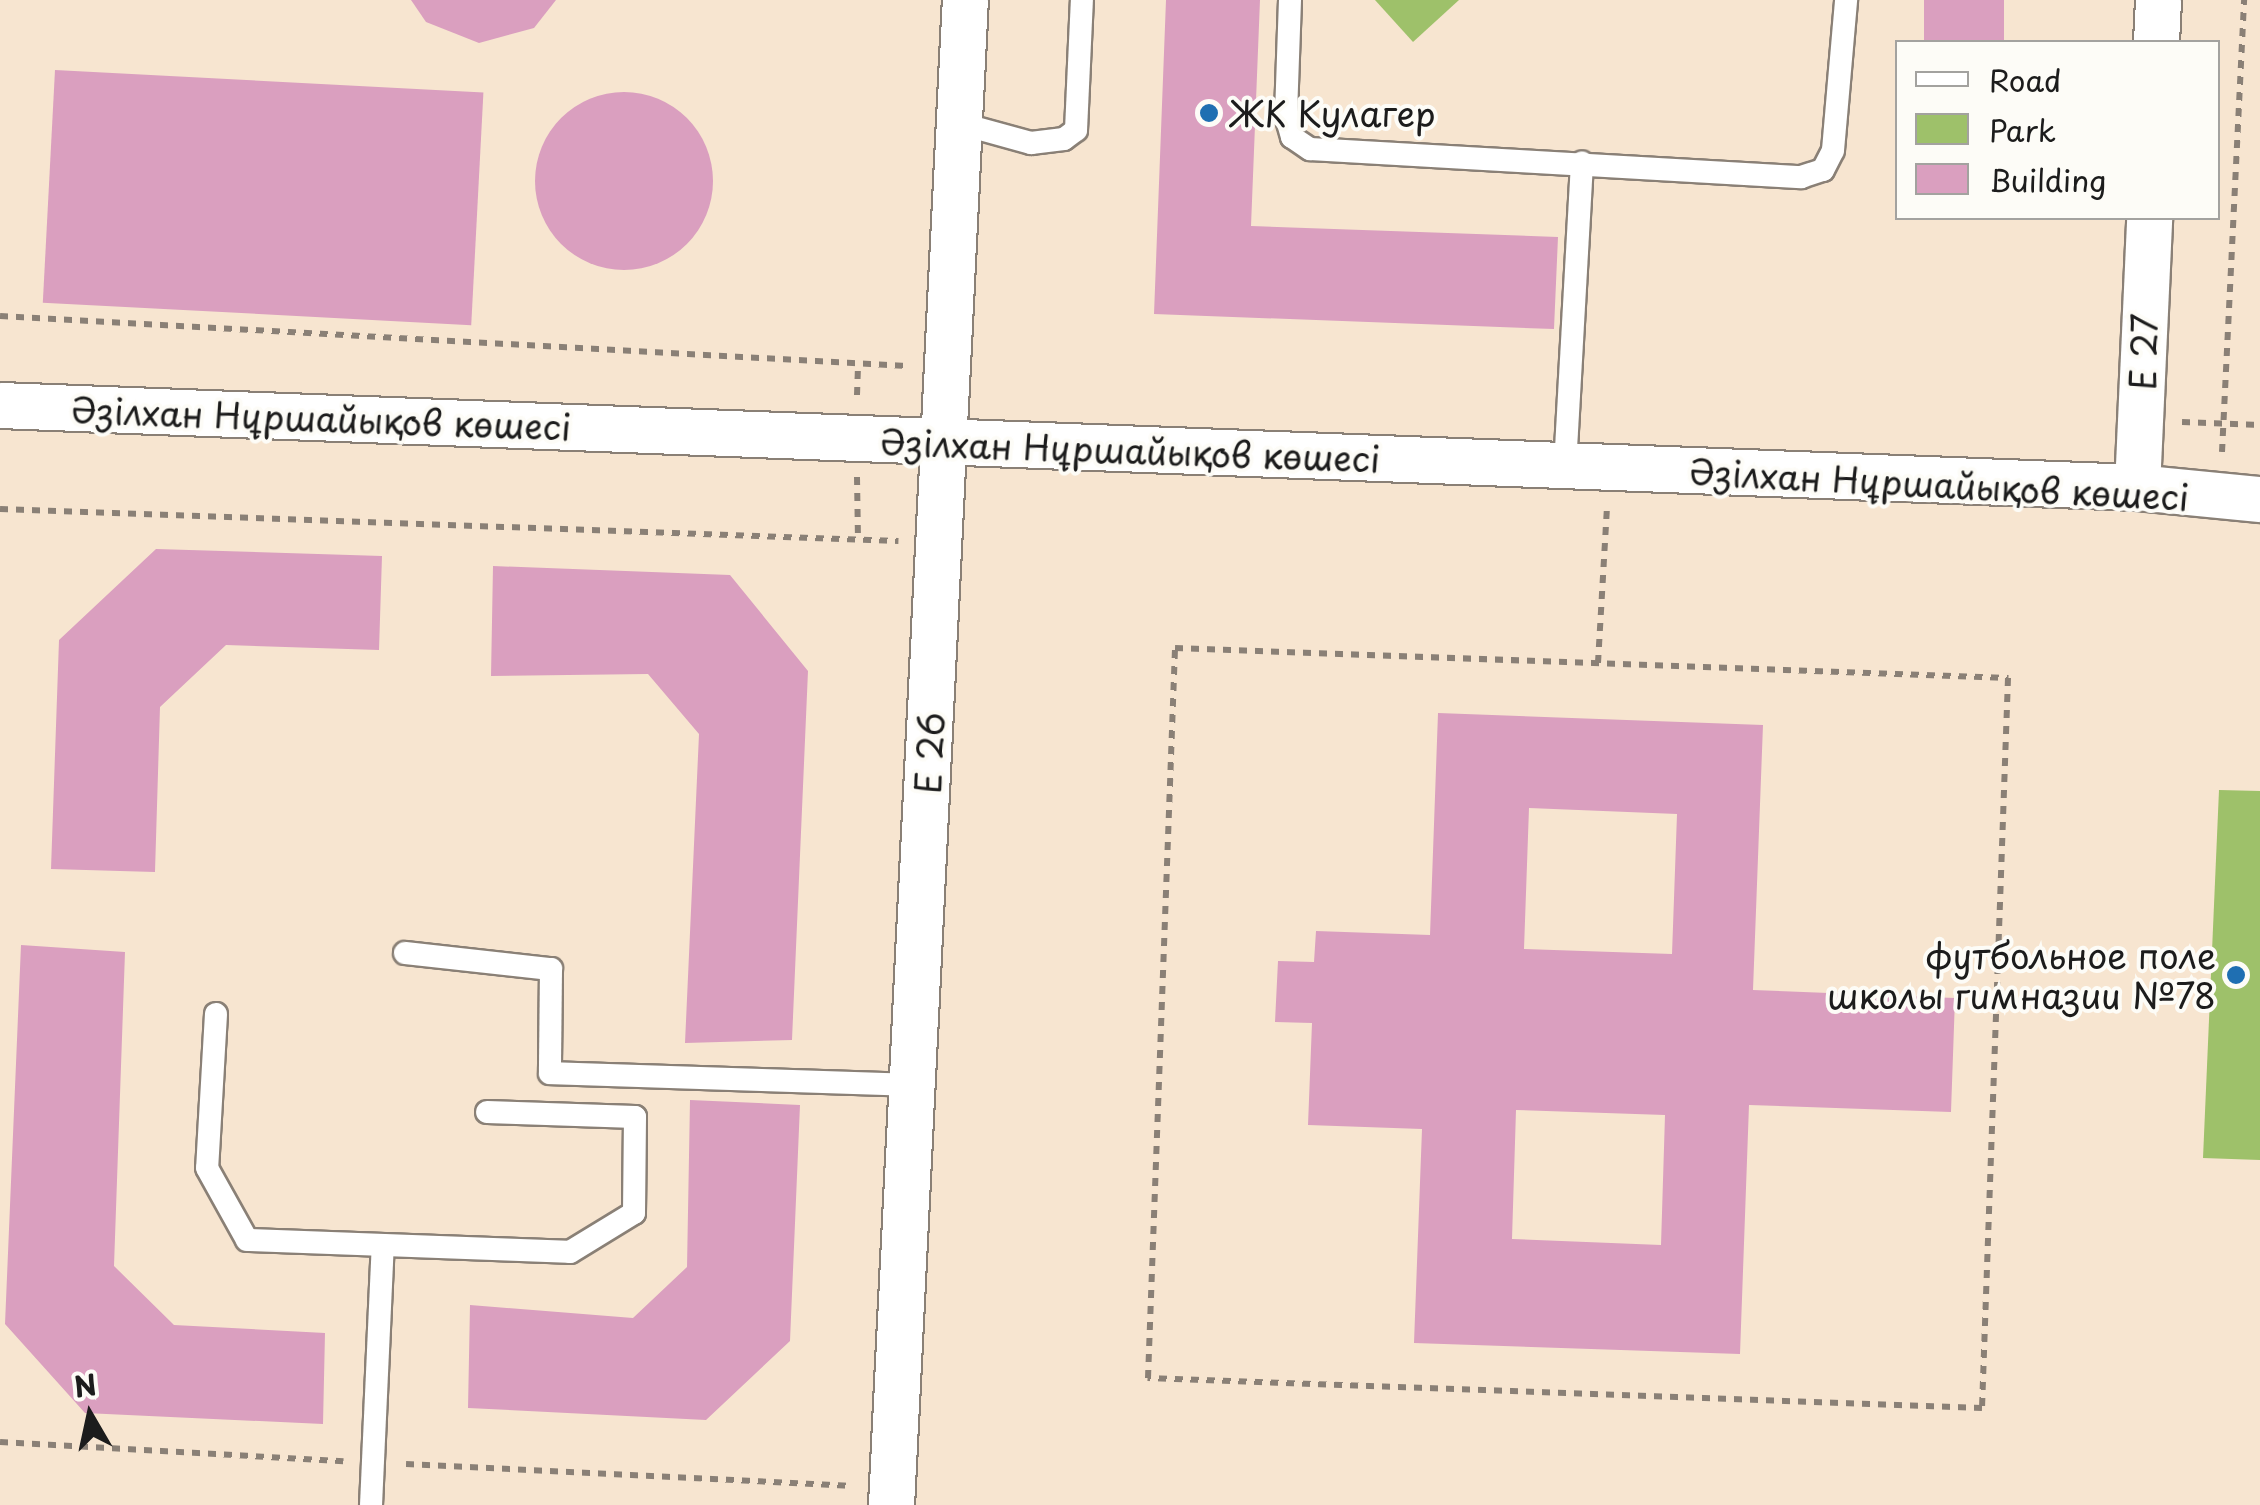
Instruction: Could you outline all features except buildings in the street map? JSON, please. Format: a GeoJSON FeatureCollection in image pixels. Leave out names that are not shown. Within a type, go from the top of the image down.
{"type":"FeatureCollection","features":[{"type":"Feature","properties":{"kind":"street","name":"E 26"},"geometry":{"type":"LineString","coordinates":[[892,1497],[962,124],[964,0]]}},
{"type":"Feature","properties":{"kind":"street"},"geometry":{"type":"LineString","coordinates":[[2156,40],[2158,0]]}},
{"type":"Feature","properties":{"kind":"street","name":"E 27"},"geometry":{"type":"LineString","coordinates":[[2138,487],[2149,220]]}},
{"type":"Feature","properties":{"kind":"street","name":"Әзілхан Нұршайықов көшесі"},"geometry":{"type":"LineString","coordinates":[[0,406],[2138,487],[2240,499]]}},
{"type":"Feature","properties":{"kind":"lane"},"geometry":{"type":"LineString","coordinates":[[962,124],[1031,143],[1064,138],[1076,130],[1082,0]]}},
{"type":"Feature","properties":{"kind":"lane"},"geometry":{"type":"LineString","coordinates":[[1290,0],[1286,116],[1292,137],[1310,149],[1801,177],[1823,170],[1833,150],[1846,0]]}},
{"type":"Feature","properties":{"kind":"lane"},"geometry":{"type":"LineString","coordinates":[[1582,162],[1587,468]]}},
{"type":"Feature","properties":{"kind":"lane"},"geometry":{"type":"LineString","coordinates":[[404,954],[550,969],[550,1073],[912,1085]]}},
{"type":"Feature","properties":{"kind":"lane"},"geometry":{"type":"LineString","coordinates":[[216,1014],[207,1168],[247,1240],[570,1252],[634,1213],[635,1117],[487,1112]]}},
{"type":"Feature","properties":{"kind":"lane"},"geometry":{"type":"LineString","coordinates":[[371,1505],[383,1245]]}},
{"type":"Feature","properties":{"kind":"path"},"geometry":{"type":"LineString","coordinates":[[2240,499],[2224,424],[2244,0]]}},
{"type":"Feature","properties":{"kind":"path"},"geometry":{"type":"LineString","coordinates":[[0,316],[858,366],[948,366]]}},
{"type":"Feature","properties":{"kind":"path"},"geometry":{"type":"LineString","coordinates":[[2140,422],[2260,425]]}},
{"type":"Feature","properties":{"kind":"path"},"geometry":{"type":"LineString","coordinates":[[1587,468],[1598,663]]}},
{"type":"Feature","properties":{"kind":"path"},"geometry":{"type":"LineString","coordinates":[[0,509],[939,544]]}},
{"type":"Feature","properties":{"kind":"path"},"geometry":{"type":"LineString","coordinates":[[1175,648],[1598,663],[2008,678],[1982,1408],[1148,1378],[1175,648]]}},
{"type":"Feature","properties":{"kind":"path"},"geometry":{"type":"LineString","coordinates":[[0,1442],[892,1497]]}},
{"type":"Feature","properties":{"kind":"green space"},"geometry":{"type":"Polygon","coordinates":[[[1375,0],[1459,0],[1413,42],[1375,0]]]}},
{"type":"Feature","properties":{"kind":"green space","name":"футбольное поле школы гимназии №78"},"geometry":{"type":"Polygon","coordinates":[[[2219,790],[2260,791],[2260,1160],[2203,1158],[2219,790]]]}},
{"type":"Feature","properties":{"kind":"place","name":"ЖК Кулагер"},"geometry":{"type":"Point","coordinates":[1209,113]}},
{"type":"Feature","properties":{"kind":"place","name":"футбольное поле школы гимназии №78"},"geometry":{"type":"Point","coordinates":[2236,975]}}]}
